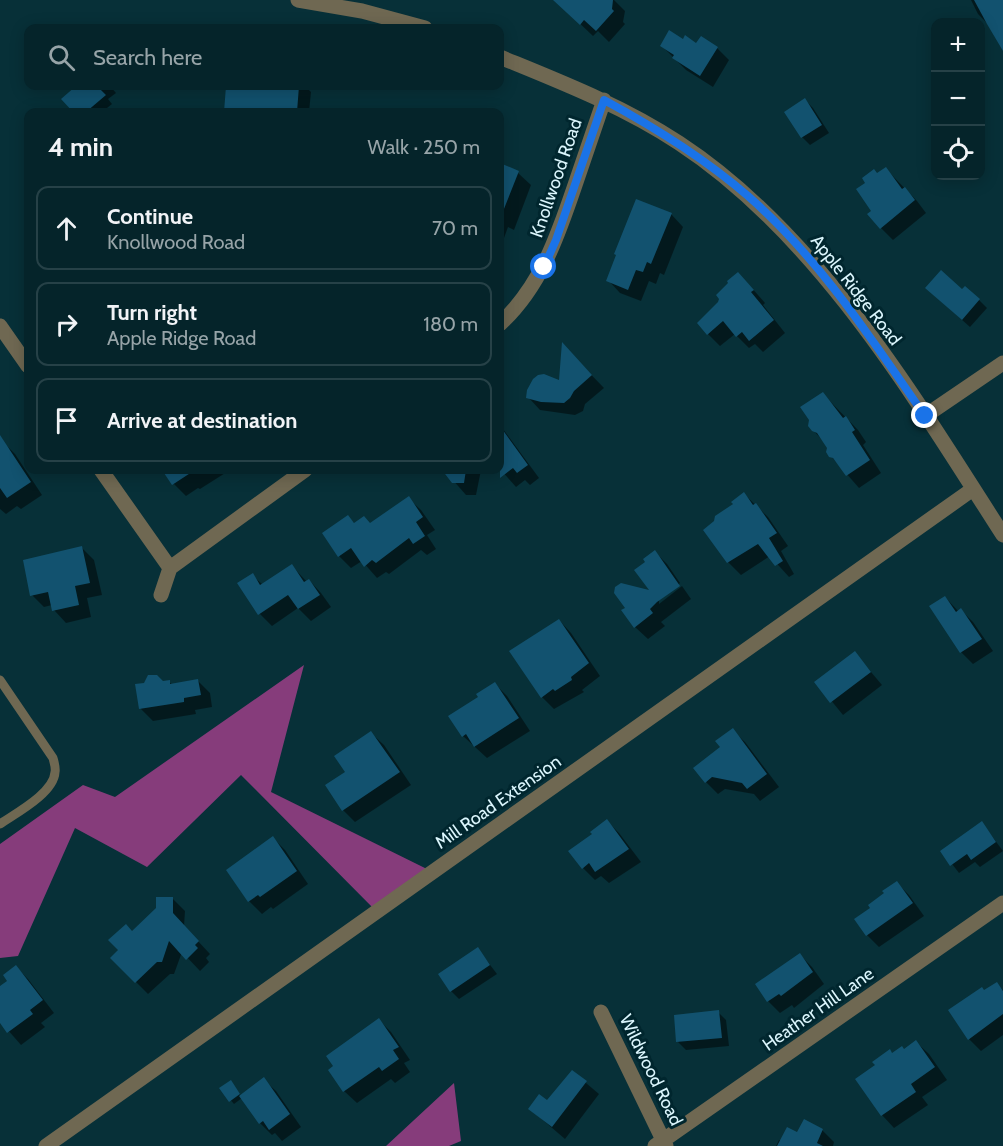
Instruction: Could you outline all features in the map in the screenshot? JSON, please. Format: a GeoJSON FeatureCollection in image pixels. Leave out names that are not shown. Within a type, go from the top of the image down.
{"type":"FeatureCollection","features":[{"type":"Feature","properties":{"kind":"street"},"geometry":{"type":"LineString","coordinates":[[298,0],[362,11],[409,24]]}},
{"type":"Feature","properties":{"kind":"street","name":"Apple Ridge Road"},"geometry":{"type":"LineString","coordinates":[[504,59],[604,100],[643,121],[689,150],[750,198],[811,261],[865,330],[1003,535]]}},
{"type":"Feature","properties":{"kind":"street","name":"Knollwood Road"},"geometry":{"type":"LineString","coordinates":[[504,319],[528,291],[548,258],[604,100]]}},
{"type":"Feature","properties":{"kind":"street"},"geometry":{"type":"LineString","coordinates":[[0,326],[24,360]]}},
{"type":"Feature","properties":{"kind":"street"},"geometry":{"type":"LineString","coordinates":[[925,416],[1003,363]]}},
{"type":"Feature","properties":{"kind":"street"},"geometry":{"type":"LineString","coordinates":[[104,474],[170,568]]}},
{"type":"Feature","properties":{"kind":"street"},"geometry":{"type":"LineString","coordinates":[[161,595],[170,568],[299,474]]}},
{"type":"Feature","properties":{"kind":"street","name":"Mill Road Extension"},"geometry":{"type":"LineString","coordinates":[[46,1146],[974,489]]}},
{"type":"Feature","properties":{"kind":"street","name":"Heather Hill Lane"},"geometry":{"type":"LineString","coordinates":[[662,1144],[1003,903]]}},
{"type":"Feature","properties":{"kind":"street","name":"Wildwood Road"},"geometry":{"type":"LineString","coordinates":[[601,1012],[662,1144]]}},
{"type":"Feature","properties":{"kind":"lane"},"geometry":{"type":"LineString","coordinates":[[0,680],[53,758],[55,772],[46,791],[0,824]]}},
{"type":"Feature","properties":{"kind":"shaded area"},"geometry":{"type":"Polygon","coordinates":[[[304,665],[271,792],[433,872],[377,912],[241,775],[147,867],[75,828],[18,956],[0,958],[0,844],[83,785],[115,797],[304,665]]]}},
{"type":"Feature","properties":{"kind":"shaded area"},"geometry":{"type":"Polygon","coordinates":[[[454,1083],[461,1141],[449,1146],[386,1146],[454,1083]]]}},
{"type":"Feature","properties":{"kind":"building"},"geometry":{"type":"Polygon","coordinates":[[[553,0],[613,0],[612,9],[614,11],[596,31],[584,20],[580,25],[553,0]]]}},
{"type":"Feature","properties":{"kind":"building"},"geometry":{"type":"Polygon","coordinates":[[[974,0],[1003,0],[1003,51],[985,18],[974,0]]]}},
{"type":"Feature","properties":{"kind":"building"},"geometry":{"type":"Polygon","coordinates":[[[669,30],[683,39],[685,35],[696,43],[701,36],[718,47],[700,76],[672,58],[674,55],[660,46],[669,30]]]}},
{"type":"Feature","properties":{"kind":"building"},"geometry":{"type":"Polygon","coordinates":[[[71,90],[101,90],[106,95],[91,108],[69,108],[61,99],[71,90]]]}},
{"type":"Feature","properties":{"kind":"building"},"geometry":{"type":"Polygon","coordinates":[[[226,90],[299,90],[297,108],[224,108],[226,90]]]}},
{"type":"Feature","properties":{"kind":"building"},"geometry":{"type":"Polygon","coordinates":[[[805,98],[822,125],[801,138],[784,112],[805,98]]]}},
{"type":"Feature","properties":{"kind":"building"},"geometry":{"type":"Polygon","coordinates":[[[504,165],[519,171],[504,209],[504,165]]]}},
{"type":"Feature","properties":{"kind":"building"},"geometry":{"type":"Polygon","coordinates":[[[886,167],[902,189],[905,187],[915,200],[880,229],[867,214],[871,211],[856,189],[865,183],[862,178],[874,169],[877,173],[886,167]]]}},
{"type":"Feature","properties":{"kind":"building"},"geometry":{"type":"Polygon","coordinates":[[[636,199],[672,213],[651,264],[647,262],[643,272],[636,270],[628,290],[606,281],[636,199]]]}},
{"type":"Feature","properties":{"kind":"building"},"geometry":{"type":"Polygon","coordinates":[[[941,270],[962,289],[965,286],[980,299],[962,320],[925,288],[941,270]]]}},
{"type":"Feature","properties":{"kind":"building"},"geometry":{"type":"Polygon","coordinates":[[[738,272],[754,290],[751,292],[774,320],[749,341],[742,332],[736,337],[723,321],[707,335],[697,323],[718,302],[716,295],[738,272]]]}},
{"type":"Feature","properties":{"kind":"building"},"geometry":{"type":"Polygon","coordinates":[[[562,342],[592,375],[564,403],[541,402],[526,398],[527,390],[538,375],[544,374],[559,380],[562,342]]]}},
{"type":"Feature","properties":{"kind":"building"},"geometry":{"type":"Polygon","coordinates":[[[823,392],[843,418],[846,416],[855,430],[852,432],[870,460],[846,476],[833,458],[829,457],[826,452],[827,448],[817,433],[808,426],[809,420],[800,407],[823,392]]]}},
{"type":"Feature","properties":{"kind":"building"},"geometry":{"type":"Polygon","coordinates":[[[504,432],[528,465],[517,473],[513,468],[500,478],[500,474],[504,474],[504,432]]]}},
{"type":"Feature","properties":{"kind":"building"},"geometry":{"type":"Polygon","coordinates":[[[0,435],[31,482],[7,498],[0,488],[0,435]]]}},
{"type":"Feature","properties":{"kind":"building"},"geometry":{"type":"Polygon","coordinates":[[[165,474],[189,474],[172,485],[165,474]]]}},
{"type":"Feature","properties":{"kind":"building"},"geometry":{"type":"Polygon","coordinates":[[[445,474],[465,474],[464,483],[452,483],[445,474]]]}},
{"type":"Feature","properties":{"kind":"building"},"geometry":{"type":"Polygon","coordinates":[[[744,492],[753,505],[756,503],[777,533],[769,538],[783,561],[775,566],[758,544],[727,563],[703,530],[714,521],[715,516],[733,504],[731,502],[744,492]]]}},
{"type":"Feature","properties":{"kind":"building"},"geometry":{"type":"Polygon","coordinates":[[[409,496],[423,517],[416,522],[425,536],[413,544],[409,538],[376,563],[372,560],[364,567],[351,548],[338,557],[322,533],[348,515],[354,523],[364,516],[370,523],[409,496]]]}},
{"type":"Feature","properties":{"kind":"building"},"geometry":{"type":"Polygon","coordinates":[[[82,546],[90,583],[75,586],[79,605],[52,611],[48,592],[30,596],[23,560],[82,546]]]}},
{"type":"Feature","properties":{"kind":"building"},"geometry":{"type":"Polygon","coordinates":[[[655,550],[680,586],[657,602],[650,609],[653,613],[634,628],[621,610],[625,608],[614,593],[615,587],[621,583],[649,590],[634,570],[655,550]]]}},
{"type":"Feature","properties":{"kind":"building"},"geometry":{"type":"Polygon","coordinates":[[[292,564],[304,582],[309,579],[320,595],[298,609],[288,595],[258,615],[237,583],[253,573],[260,585],[292,564]]]}},
{"type":"Feature","properties":{"kind":"building"},"geometry":{"type":"Polygon","coordinates":[[[945,596],[956,612],[961,608],[982,639],[960,653],[929,606],[945,596]]]}},
{"type":"Feature","properties":{"kind":"building"},"geometry":{"type":"Polygon","coordinates":[[[559,619],[589,663],[571,677],[572,680],[541,698],[509,651],[559,619]]]}},
{"type":"Feature","properties":{"kind":"building"},"geometry":{"type":"Polygon","coordinates":[[[855,651],[871,672],[830,703],[814,682],[855,651]]]}},
{"type":"Feature","properties":{"kind":"building"},"geometry":{"type":"Polygon","coordinates":[[[148,675],[157,675],[163,681],[170,680],[170,684],[198,679],[201,695],[184,698],[184,702],[139,709],[135,684],[144,683],[148,675]]]}},
{"type":"Feature","properties":{"kind":"building"},"geometry":{"type":"Polygon","coordinates":[[[495,682],[519,718],[474,747],[466,734],[462,737],[448,716],[478,697],[476,694],[495,682]]]}},
{"type":"Feature","properties":{"kind":"building"},"geometry":{"type":"Polygon","coordinates":[[[733,728],[767,774],[747,789],[742,783],[712,777],[705,783],[693,768],[720,747],[715,741],[733,728]]]}},
{"type":"Feature","properties":{"kind":"building"},"geometry":{"type":"Polygon","coordinates":[[[371,731],[400,772],[342,811],[325,785],[345,772],[334,756],[371,731]]]}},
{"type":"Feature","properties":{"kind":"building"},"geometry":{"type":"Polygon","coordinates":[[[607,819],[629,849],[595,872],[589,863],[582,869],[568,851],[592,834],[590,832],[607,819]]]}},
{"type":"Feature","properties":{"kind":"building"},"geometry":{"type":"Polygon","coordinates":[[[982,821],[996,842],[971,860],[967,854],[950,866],[940,851],[982,821]]]}},
{"type":"Feature","properties":{"kind":"building"},"geometry":{"type":"Polygon","coordinates":[[[273,836],[297,871],[260,897],[258,895],[248,902],[226,870],[273,836]]]}},
{"type":"Feature","properties":{"kind":"building"},"geometry":{"type":"Polygon","coordinates":[[[897,881],[913,903],[866,936],[854,919],[870,908],[868,905],[884,893],[882,891],[897,881]]]}},
{"type":"Feature","properties":{"kind":"building"},"geometry":{"type":"Polygon","coordinates":[[[156,897],[173,897],[173,913],[199,941],[195,945],[198,948],[186,960],[169,941],[162,962],[157,962],[135,983],[110,958],[118,950],[108,940],[126,924],[132,931],[156,908],[156,897]]]}},
{"type":"Feature","properties":{"kind":"building"},"geometry":{"type":"Polygon","coordinates":[[[478,947],[490,965],[450,992],[438,974],[478,947]]]}},
{"type":"Feature","properties":{"kind":"building"},"geometry":{"type":"Polygon","coordinates":[[[800,953],[813,972],[781,996],[779,994],[767,1002],[755,984],[800,953]]]}},
{"type":"Feature","properties":{"kind":"building"},"geometry":{"type":"Polygon","coordinates":[[[16,965],[43,1000],[30,1010],[33,1014],[7,1033],[0,1023],[0,986],[7,981],[3,975],[16,965]]]}},
{"type":"Feature","properties":{"kind":"building"},"geometry":{"type":"Polygon","coordinates":[[[997,982],[1003,991],[1003,1014],[968,1040],[948,1010],[982,987],[984,990],[997,982]]]}},
{"type":"Feature","properties":{"kind":"building"},"geometry":{"type":"Polygon","coordinates":[[[719,1010],[722,1038],[676,1042],[674,1015],[719,1010]]]}},
{"type":"Feature","properties":{"kind":"building"},"geometry":{"type":"Polygon","coordinates":[[[379,1018],[399,1047],[393,1050],[399,1059],[382,1071],[379,1067],[343,1092],[328,1070],[333,1066],[326,1056],[379,1018]]]}},
{"type":"Feature","properties":{"kind":"building"},"geometry":{"type":"Polygon","coordinates":[[[916,1040],[935,1067],[911,1084],[916,1092],[881,1116],[855,1079],[875,1065],[872,1062],[890,1049],[892,1053],[902,1046],[904,1049],[916,1040]]]}},
{"type":"Feature","properties":{"kind":"building"},"geometry":{"type":"Polygon","coordinates":[[[572,1070],[587,1081],[552,1127],[528,1109],[539,1094],[547,1100],[572,1070]]]}},
{"type":"Feature","properties":{"kind":"building"},"geometry":{"type":"Polygon","coordinates":[[[264,1077],[290,1114],[269,1130],[263,1121],[259,1124],[239,1096],[264,1077]]]}},
{"type":"Feature","properties":{"kind":"building"},"geometry":{"type":"Polygon","coordinates":[[[231,1080],[240,1094],[229,1102],[219,1088],[231,1080]]]}},
{"type":"Feature","properties":{"kind":"building"},"geometry":{"type":"Polygon","coordinates":[[[804,1119],[823,1129],[817,1143],[823,1146],[777,1146],[787,1127],[797,1132],[804,1119]]]}},
{"type":"Feature","properties":{"kind":"route"},"geometry":{"type":"LineString","coordinates":[[544,267],[556,240],[604,100],[680,144],[716,170],[781,228],[811,261],[865,330],[925,416]]}}]}
